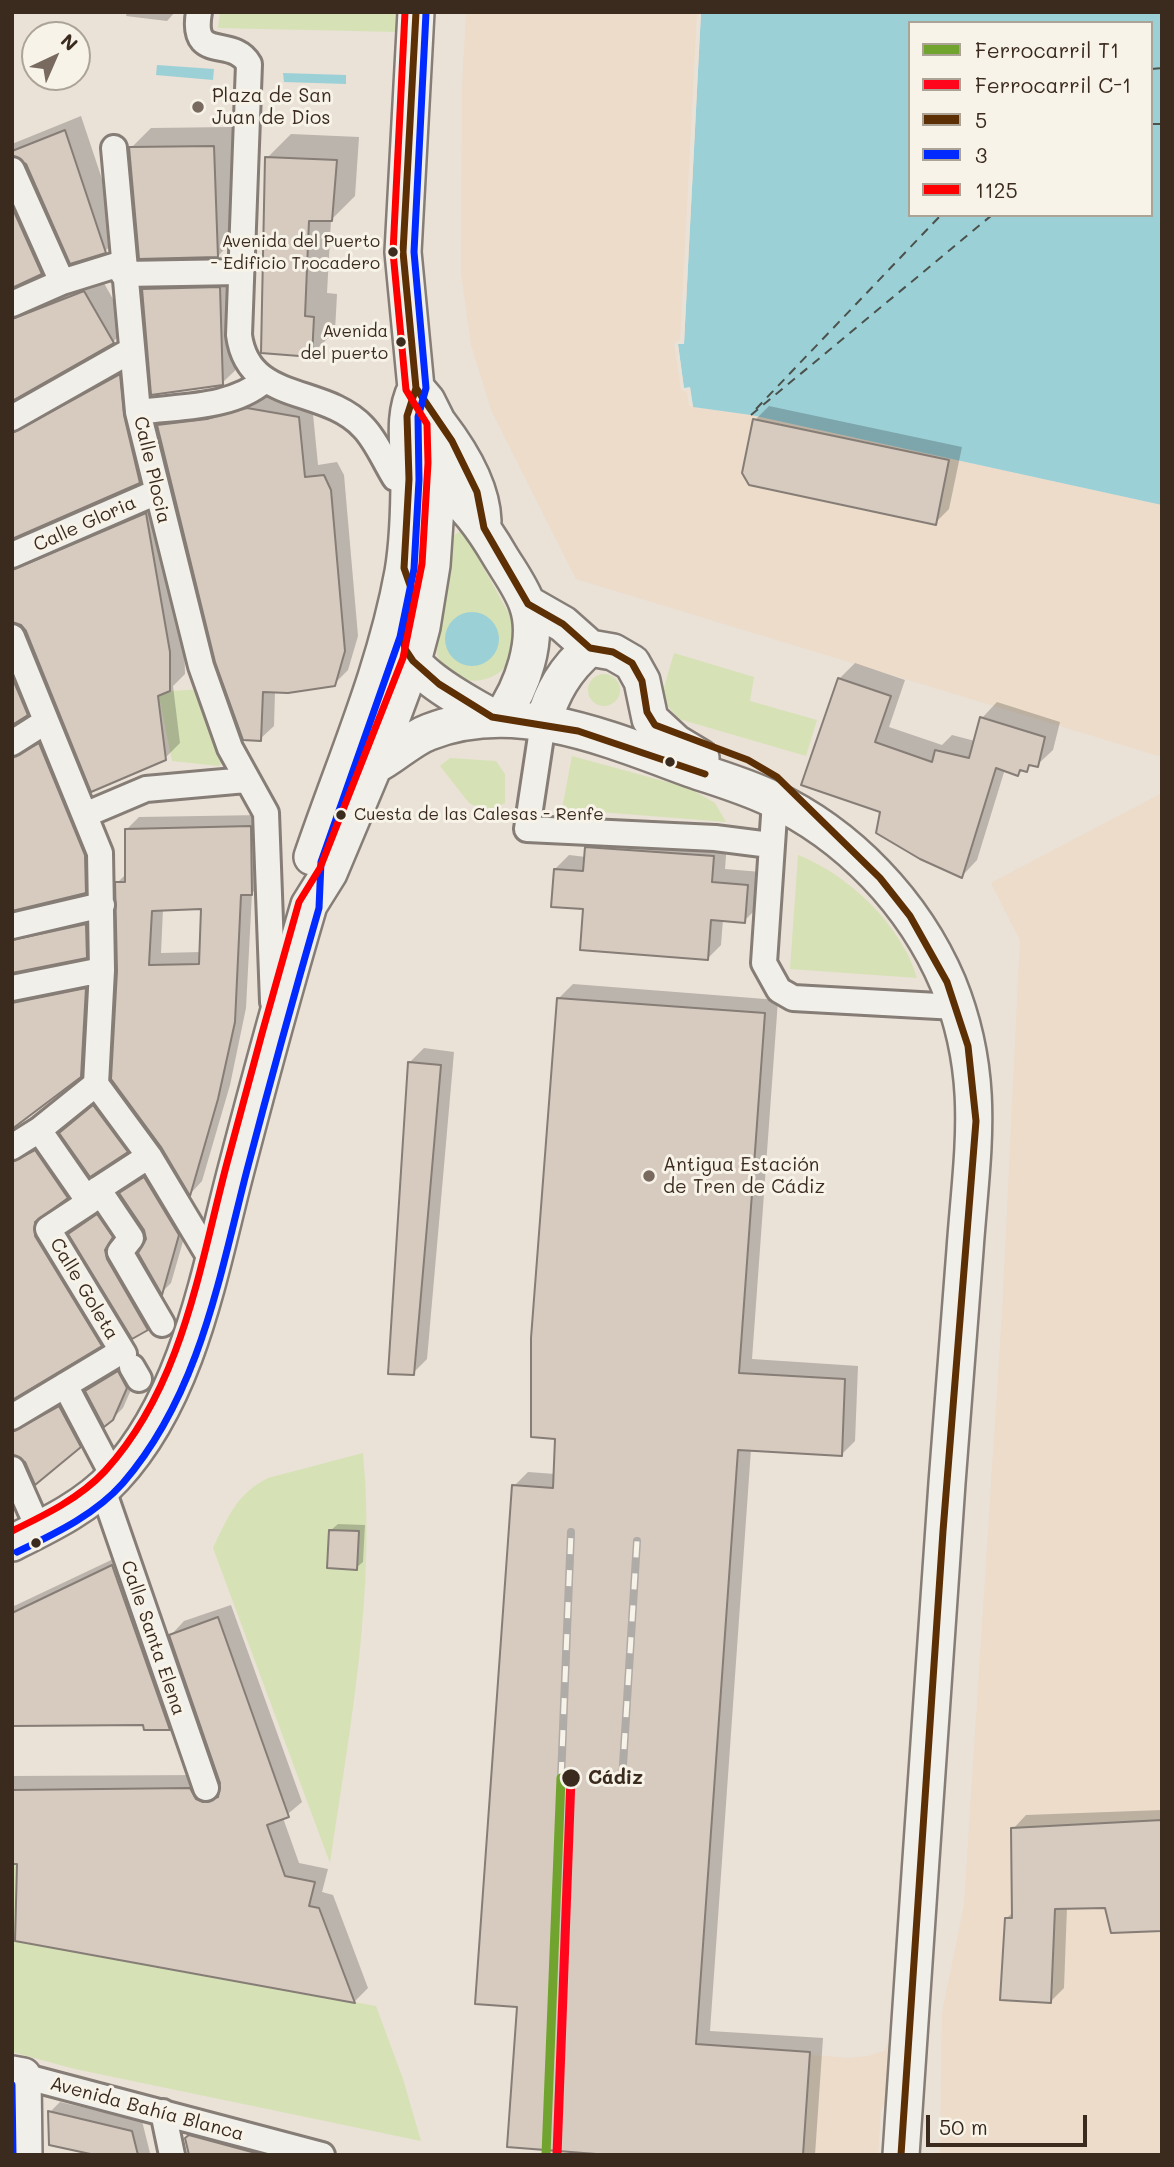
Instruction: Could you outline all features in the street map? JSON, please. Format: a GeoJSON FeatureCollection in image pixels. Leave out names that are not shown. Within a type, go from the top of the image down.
{"type":"FeatureCollection","features":[{"type":"Feature","properties":{"kind":"main road"},"geometry":{"type":"LineString","coordinates":[[309,905],[329,873],[374,766],[413,661],[432,565],[423,480],[407,416],[416,388],[403,252],[416,12]]}},
{"type":"Feature","properties":{"kind":"main road"},"geometry":{"type":"LineString","coordinates":[[416,388],[452,441],[477,492],[484,528]]}},
{"type":"Feature","properties":{"kind":"main road"},"geometry":{"type":"LineString","coordinates":[[26,1537],[108,1483],[137,1447],[175,1380],[212,1261],[309,905],[311,860],[390,634],[437,421]]}},
{"type":"Feature","properties":{"kind":"main road"},"geometry":{"type":"LineString","coordinates":[[423,480],[468,509],[484,528],[528,604],[530,636],[526,666],[517,689],[496,717]]}},
{"type":"Feature","properties":{"kind":"main road"},"geometry":{"type":"LineString","coordinates":[[404,568],[411,588],[403,637],[405,649],[413,661],[439,684],[496,717]]}},
{"type":"Feature","properties":{"kind":"main road"},"geometry":{"type":"LineString","coordinates":[[528,604],[563,624],[590,648],[613,652],[632,663],[642,681],[650,719],[676,743],[747,778],[771,798],[826,831],[880,878],[928,944],[956,1007],[968,1046],[976,1121],[946,1500],[901,2155]]}},
{"type":"Feature","properties":{"kind":"main road"},"geometry":{"type":"LineString","coordinates":[[542,723],[550,698],[561,679],[590,648]]}},
{"type":"Feature","properties":{"kind":"main road"},"geometry":{"type":"LineString","coordinates":[[594,736],[627,726],[638,715],[645,699]]}},
{"type":"Feature","properties":{"kind":"main road"},"geometry":{"type":"LineString","coordinates":[[374,766],[397,755],[419,736],[496,717],[542,723],[594,736],[771,798]]}},
{"type":"Feature","properties":{"kind":"main road"},"geometry":{"type":"LineString","coordinates":[[18,2075],[24,2155]]}},
{"type":"Feature","properties":{"kind":"street"},"geometry":{"type":"LineString","coordinates":[[199,12],[197,27],[201,39],[209,47],[238,51],[249,64],[240,272],[242,353],[246,363],[265,380],[332,406],[363,426],[395,478],[423,480]]}},
{"type":"Feature","properties":{"kind":"street","name":"Calle Plocia"},"geometry":{"type":"LineString","coordinates":[[114,148],[138,411],[201,666],[230,748],[266,813],[274,1026]]}},
{"type":"Feature","properties":{"kind":"street"},"geometry":{"type":"LineString","coordinates":[[12,170],[62,282]]}},
{"type":"Feature","properties":{"kind":"street"},"geometry":{"type":"LineString","coordinates":[[12,304],[62,282],[123,269],[240,272]]}},
{"type":"Feature","properties":{"kind":"street"},"geometry":{"type":"LineString","coordinates":[[12,418],[132,350]]}},
{"type":"Feature","properties":{"kind":"street"},"geometry":{"type":"LineString","coordinates":[[138,411],[232,400],[254,390],[265,380]]}},
{"type":"Feature","properties":{"kind":"street","name":"Calle Gloria"},"geometry":{"type":"LineString","coordinates":[[12,555],[157,492]]}},
{"type":"Feature","properties":{"kind":"street"},"geometry":{"type":"LineString","coordinates":[[12,637],[45,722],[87,814],[100,852],[102,970],[96,1084],[149,1156],[212,1261]]}},
{"type":"Feature","properties":{"kind":"street"},"geometry":{"type":"LineString","coordinates":[[12,743],[45,722]]}},
{"type":"Feature","properties":{"kind":"street"},"geometry":{"type":"LineString","coordinates":[[542,723],[527,829],[715,838],[770,845]]}},
{"type":"Feature","properties":{"kind":"street"},"geometry":{"type":"LineString","coordinates":[[87,814],[146,789],[246,780]]}},
{"type":"Feature","properties":{"kind":"street"},"geometry":{"type":"LineString","coordinates":[[771,798],[764,963],[779,990],[793,998],[956,1007]]}},
{"type":"Feature","properties":{"kind":"street"},"geometry":{"type":"LineString","coordinates":[[12,926],[102,905]]}},
{"type":"Feature","properties":{"kind":"street"},"geometry":{"type":"LineString","coordinates":[[12,988],[102,970]]}},
{"type":"Feature","properties":{"kind":"street"},"geometry":{"type":"LineString","coordinates":[[12,1147],[39,1130],[96,1084]]}},
{"type":"Feature","properties":{"kind":"street"},"geometry":{"type":"LineString","coordinates":[[39,1130],[91,1196],[131,1238],[120,1252],[162,1324]]}},
{"type":"Feature","properties":{"kind":"street"},"geometry":{"type":"LineString","coordinates":[[91,1196],[149,1156]]}},
{"type":"Feature","properties":{"kind":"street","name":"Calle Goleta"},"geometry":{"type":"LineString","coordinates":[[65,1385],[129,1363],[48,1229],[91,1196]]}},
{"type":"Feature","properties":{"kind":"street"},"geometry":{"type":"LineString","coordinates":[[12,1417],[65,1385]]}},
{"type":"Feature","properties":{"kind":"street","name":"Calle Santa Elena"},"geometry":{"type":"LineString","coordinates":[[65,1385],[108,1483],[206,1788]]}},
{"type":"Feature","properties":{"kind":"street"},"geometry":{"type":"LineString","coordinates":[[12,1469],[26,1537]]}},
{"type":"Feature","properties":{"kind":"street","name":"Avenida Bahía Blanca"},"geometry":{"type":"LineString","coordinates":[[18,2075],[322,2155]]}},
{"type":"Feature","properties":{"kind":"street"},"geometry":{"type":"LineString","coordinates":[[163,2112],[172,2155]]}},
{"type":"Feature","properties":{"kind":"shaded area"},"geometry":{"type":"Polygon","coordinates":[[[466,12],[701,12],[690,387],[693,407],[751,415],[1162,505],[1162,757],[576,579],[492,412],[471,345],[461,272],[462,89],[466,12]]]}},
{"type":"Feature","properties":{"kind":"shaded area"},"geometry":{"type":"Polygon","coordinates":[[[1162,793],[1162,2155],[940,2155],[942,2013],[964,1905],[1002,1314],[1020,940],[991,883],[1162,793]]]}},
{"type":"Feature","properties":{"kind":"shaded area"},"geometry":{"type":"Polygon","coordinates":[[[890,2039],[898,2039],[894,2090],[881,2110],[878,2155],[712,2155],[719,2046],[847,2058],[884,2051],[890,2039]]]}},
{"type":"Feature","properties":{"kind":"green space"},"geometry":{"type":"Polygon","coordinates":[[[220,12],[399,12],[398,32],[218,28],[220,12]]]}},
{"type":"Feature","properties":{"kind":"green space"},"geometry":{"type":"Polygon","coordinates":[[[463,530],[514,623],[516,645],[509,662],[497,674],[482,680],[465,680],[451,674],[440,661],[435,641],[454,535],[463,530]]]}},
{"type":"Feature","properties":{"kind":"green space"},"geometry":{"type":"Polygon","coordinates":[[[674,653],[754,677],[750,701],[817,720],[806,756],[679,719],[661,698],[674,653]]]}},
{"type":"Feature","properties":{"kind":"green space"},"geometry":{"type":"Polygon","coordinates":[[[604,674],[615,679],[620,690],[615,701],[604,706],[593,701],[588,690],[593,679],[604,674]]]}},
{"type":"Feature","properties":{"kind":"green space"},"geometry":{"type":"Polygon","coordinates":[[[201,689],[226,758],[219,766],[172,761],[158,692],[201,689]]]}},
{"type":"Feature","properties":{"kind":"green space"},"geometry":{"type":"Polygon","coordinates":[[[572,756],[689,788],[715,803],[726,822],[562,809],[572,756]]]}},
{"type":"Feature","properties":{"kind":"green space"},"geometry":{"type":"Polygon","coordinates":[[[450,758],[496,761],[505,774],[505,803],[488,812],[469,803],[440,766],[450,758]]]}},
{"type":"Feature","properties":{"kind":"green space"},"geometry":{"type":"Polygon","coordinates":[[[798,855],[836,875],[871,904],[899,940],[917,978],[790,969],[798,855]]]}},
{"type":"Feature","properties":{"kind":"green space"},"geometry":{"type":"Polygon","coordinates":[[[363,1453],[366,1505],[364,1608],[353,1710],[330,1863],[213,1548],[234,1508],[257,1484],[268,1478],[363,1453]]]}},
{"type":"Feature","properties":{"kind":"green space"},"geometry":{"type":"Polygon","coordinates":[[[43,1863],[42,1887],[16,1890],[15,1941],[376,2006],[403,2079],[421,2141],[75,2069],[12,2052],[12,1864],[43,1863]]]}},
{"type":"Feature","properties":{"kind":"water"},"geometry":{"type":"Polygon","coordinates":[[[701,12],[1162,12],[1162,505],[751,415],[693,407],[690,388],[684,389],[678,344],[684,343],[701,12]]]}},
{"type":"Feature","properties":{"kind":"water"},"geometry":{"type":"Polygon","coordinates":[[[157,65],[214,69],[213,80],[156,75],[157,65]]]}},
{"type":"Feature","properties":{"kind":"water"},"geometry":{"type":"Polygon","coordinates":[[[283,73],[346,75],[346,84],[284,82],[283,73]]]}},
{"type":"Feature","properties":{"kind":"water"},"geometry":{"type":"Polygon","coordinates":[[[472,612],[491,620],[499,639],[491,658],[472,666],[453,658],[445,639],[453,620],[472,612]]]}},
{"type":"Feature","properties":{"kind":"pier"},"geometry":{"type":"Polygon","coordinates":[[[697,12],[701,12],[684,344],[678,344],[684,388],[690,387],[693,407],[689,406],[687,392],[681,390],[674,343],[680,340],[697,12]]]}},
{"type":"Feature","properties":{"kind":"building"},"geometry":{"type":"Polygon","coordinates":[[[65,130],[106,253],[70,264],[26,164],[12,155],[12,151],[65,130]]]}},
{"type":"Feature","properties":{"kind":"building"},"geometry":{"type":"Polygon","coordinates":[[[214,146],[218,257],[139,259],[129,147],[214,146]]]}},
{"type":"Feature","properties":{"kind":"building"},"geometry":{"type":"Polygon","coordinates":[[[265,157],[337,160],[332,221],[309,221],[305,316],[314,317],[312,357],[261,353],[265,157]]]}},
{"type":"Feature","properties":{"kind":"building"},"geometry":{"type":"Polygon","coordinates":[[[12,207],[42,274],[12,288],[12,207]]]}},
{"type":"Feature","properties":{"kind":"building"},"geometry":{"type":"Polygon","coordinates":[[[220,287],[223,385],[151,395],[142,289],[220,287]]]}},
{"type":"Feature","properties":{"kind":"building"},"geometry":{"type":"Polygon","coordinates":[[[84,291],[114,343],[12,401],[12,319],[84,291]]]}},
{"type":"Feature","properties":{"kind":"building"},"geometry":{"type":"Polygon","coordinates":[[[120,374],[124,415],[140,483],[12,539],[12,433],[120,374]]]}},
{"type":"Feature","properties":{"kind":"building"},"geometry":{"type":"Polygon","coordinates":[[[247,408],[299,417],[305,477],[324,475],[331,490],[345,651],[335,686],[288,693],[263,692],[261,741],[243,740],[215,662],[157,425],[207,419],[247,408]]]}},
{"type":"Feature","properties":{"kind":"building"},"geometry":{"type":"Polygon","coordinates":[[[753,419],[949,460],[936,525],[749,485],[742,473],[753,419]]]}},
{"type":"Feature","properties":{"kind":"building"},"geometry":{"type":"Polygon","coordinates":[[[146,513],[170,652],[170,691],[158,696],[166,760],[91,792],[26,631],[21,625],[12,622],[12,570],[146,513]]]}},
{"type":"Feature","properties":{"kind":"building"},"geometry":{"type":"Polygon","coordinates":[[[12,677],[28,715],[12,725],[12,677]]]}},
{"type":"Feature","properties":{"kind":"building"},"geometry":{"type":"Polygon","coordinates":[[[838,678],[891,696],[875,742],[932,762],[935,750],[969,758],[980,717],[1045,737],[1038,767],[1029,765],[1027,772],[1020,770],[1018,776],[996,768],[962,878],[920,859],[876,833],[880,812],[801,785],[838,678]]]}},
{"type":"Feature","properties":{"kind":"building"},"geometry":{"type":"Polygon","coordinates":[[[39,743],[85,855],[86,893],[12,911],[12,758],[39,743]]]}},
{"type":"Feature","properties":{"kind":"building"},"geometry":{"type":"Polygon","coordinates":[[[251,826],[252,895],[241,895],[235,1022],[218,1099],[190,1196],[161,1147],[111,1079],[117,971],[115,882],[125,882],[125,829],[251,826]],[[201,909],[152,911],[149,965],[199,964],[201,909]]]}},
{"type":"Feature","properties":{"kind":"building"},"geometry":{"type":"Polygon","coordinates":[[[585,847],[714,856],[712,882],[748,885],[745,923],[711,920],[708,960],[580,950],[583,909],[551,907],[554,869],[583,871],[585,847]]]}},
{"type":"Feature","properties":{"kind":"building"},"geometry":{"type":"Polygon","coordinates":[[[86,924],[87,958],[12,973],[12,940],[86,924]]]}},
{"type":"Feature","properties":{"kind":"building"},"geometry":{"type":"Polygon","coordinates":[[[86,988],[81,1077],[12,1129],[12,1003],[86,988]]]}},
{"type":"Feature","properties":{"kind":"building"},"geometry":{"type":"Polygon","coordinates":[[[557,998],[765,1013],[739,1373],[845,1379],[842,1456],[738,1450],[696,2044],[810,2052],[803,2155],[609,2155],[507,2147],[517,2007],[475,2004],[512,1485],[553,1488],[555,1439],[531,1437],[531,1338],[557,998]]]}},
{"type":"Feature","properties":{"kind":"building"},"geometry":{"type":"Polygon","coordinates":[[[408,1062],[441,1065],[414,1375],[388,1374],[408,1062]]]}},
{"type":"Feature","properties":{"kind":"building"},"geometry":{"type":"Polygon","coordinates":[[[93,1105],[128,1152],[90,1177],[59,1133],[93,1105]]]}},
{"type":"Feature","properties":{"kind":"building"},"geometry":{"type":"Polygon","coordinates":[[[35,1150],[68,1198],[35,1222],[35,1236],[102,1346],[12,1400],[12,1162],[35,1150]]]}},
{"type":"Feature","properties":{"kind":"building"},"geometry":{"type":"Polygon","coordinates":[[[144,1177],[179,1235],[162,1295],[138,1253],[146,1239],[144,1230],[119,1193],[144,1177]]]}},
{"type":"Feature","properties":{"kind":"building"},"geometry":{"type":"Polygon","coordinates":[[[97,1214],[113,1237],[105,1250],[107,1259],[148,1330],[132,1339],[68,1234],[97,1214]]]}},
{"type":"Feature","properties":{"kind":"building"},"geometry":{"type":"Polygon","coordinates":[[[118,1371],[127,1388],[113,1420],[104,1427],[85,1391],[118,1371]]]}},
{"type":"Feature","properties":{"kind":"building"},"geometry":{"type":"Polygon","coordinates":[[[59,1406],[81,1447],[35,1485],[25,1462],[12,1454],[12,1432],[59,1406]]]}},
{"type":"Feature","properties":{"kind":"building"},"geometry":{"type":"Polygon","coordinates":[[[329,1530],[359,1531],[357,1570],[327,1568],[329,1530]]]}},
{"type":"Feature","properties":{"kind":"building"},"geometry":{"type":"Polygon","coordinates":[[[112,1565],[170,1730],[144,1730],[143,1725],[12,1726],[12,1613],[112,1565]]]}},
{"type":"Feature","properties":{"kind":"building"},"geometry":{"type":"Polygon","coordinates":[[[218,1617],[289,1817],[267,1825],[285,1876],[315,1882],[309,1906],[319,1908],[355,2003],[15,1941],[17,1864],[12,1864],[12,1790],[190,1788],[196,1799],[203,1802],[218,1797],[220,1783],[169,1635],[218,1617]]]}},
{"type":"Feature","properties":{"kind":"building"},"geometry":{"type":"Polygon","coordinates":[[[1162,1820],[1162,1931],[1111,1933],[1105,1908],[1055,1909],[1051,2003],[1000,2000],[1005,1918],[1012,1918],[1011,1828],[1162,1820]]]}},
{"type":"Feature","properties":{"kind":"building"},"geometry":{"type":"Polygon","coordinates":[[[48,2111],[132,2131],[138,2155],[95,2155],[49,2145],[48,2111]]]}},
{"type":"Feature","properties":{"kind":"building"},"geometry":{"type":"Polygon","coordinates":[[[189,2135],[263,2155],[189,2155],[185,2138],[189,2135]]]}},
{"type":"Feature","properties":{"kind":"ferry route"},"geometry":{"type":"LineString","coordinates":[[1153,69],[1162,68]]}},
{"type":"Feature","properties":{"kind":"ferry route"},"geometry":{"type":"LineString","coordinates":[[1153,124],[1162,124]]}},
{"type":"Feature","properties":{"kind":"ferry route"},"geometry":{"type":"LineString","coordinates":[[756,409],[939,217]]}},
{"type":"Feature","properties":{"kind":"ferry route"},"geometry":{"type":"LineString","coordinates":[[751,415],[990,217]]}},
{"type":"Feature","properties":{"kind":"railway"},"geometry":{"type":"LineString","coordinates":[[561,1778],[571,1532]]}},
{"type":"Feature","properties":{"kind":"railway"},"geometry":{"type":"LineString","coordinates":[[622,1781],[637,1541]]}},
{"type":"Feature","properties":{"kind":"rail line","name":"T1"},"geometry":{"type":"LineString","coordinates":[[546,2155],[561,1778]]}},
{"type":"Feature","properties":{"kind":"rail line","name":"C-1"},"geometry":{"type":"LineString","coordinates":[[557,2155],[571,1778]]}},
{"type":"Feature","properties":{"kind":"transit line","name":"1125"},"geometry":{"type":"LineString","coordinates":[[12,1531],[73,1498],[105,1471],[131,1438],[153,1402],[170,1365],[196,1285],[299,902],[320,868],[403,658],[422,564],[428,463],[427,424],[406,390],[393,252],[405,12]]}},
{"type":"Feature","properties":{"kind":"transit line","name":"5"},"geometry":{"type":"LineString","coordinates":[[416,12],[403,252],[416,388],[452,441],[477,492],[484,528],[528,604],[563,624],[590,648],[613,652],[632,663],[642,681],[647,712],[655,725],[748,760],[777,777],[880,878],[910,916],[947,982],[968,1046],[976,1121],[943,1531],[901,2155]]}},
{"type":"Feature","properties":{"kind":"transit line","name":"3"},"geometry":{"type":"LineString","coordinates":[[17,1552],[87,1514],[123,1483],[149,1449],[188,1374],[216,1294],[264,1104],[319,908],[321,862],[400,637],[414,569],[419,480],[418,417],[426,388],[414,252],[426,13]]}},
{"type":"Feature","properties":{"kind":"transit line","name":"5"},"geometry":{"type":"LineString","coordinates":[[416,388],[407,416],[409,479],[404,568],[411,588],[403,637],[405,649],[413,661],[439,684],[492,717],[578,731],[705,774]]}},
{"type":"Feature","properties":{"kind":"transit line","name":"3"},"geometry":{"type":"LineString","coordinates":[[12,2085],[13,2155]]}},
{"type":"Feature","properties":{"kind":"place","name":"Plaza de San Juan de Dios"},"geometry":{"type":"Point","coordinates":[198,107]}},
{"type":"Feature","properties":{"kind":"place","name":"Avenida del Puerto - Edificio Trocadero"},"geometry":{"type":"Point","coordinates":[393,252]}},
{"type":"Feature","properties":{"kind":"place","name":"Avenida del puerto"},"geometry":{"type":"Point","coordinates":[401,342]}},
{"type":"Feature","properties":{"kind":"place","name":"Cuesta de las Calesas - Renfe"},"geometry":{"type":"Point","coordinates":[341,815]}},
{"type":"Feature","properties":{"kind":"place","name":"Antigua Estación de Tren de Cádiz"},"geometry":{"type":"Point","coordinates":[649,1176]}},
{"type":"Feature","properties":{"kind":"place","name":"Cádiz"},"geometry":{"type":"Point","coordinates":[571,1778]}}]}
